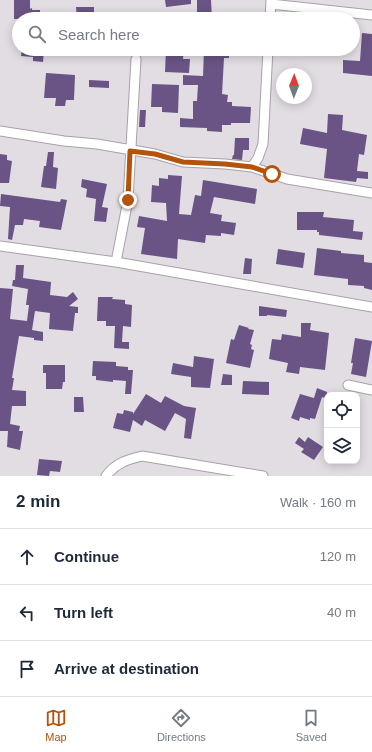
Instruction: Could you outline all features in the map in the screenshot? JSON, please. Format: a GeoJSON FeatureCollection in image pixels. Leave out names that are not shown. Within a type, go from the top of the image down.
{"type":"FeatureCollection","features":[{"type":"Feature","properties":{"kind":"street"},"geometry":{"type":"LineString","coordinates":[[270,12],[271,2],[349,12]]}},
{"type":"Feature","properties":{"kind":"street"},"geometry":{"type":"LineString","coordinates":[[360,13],[372,15]]}},
{"type":"Feature","properties":{"kind":"street"},"geometry":{"type":"LineString","coordinates":[[252,167],[258,158],[263,144],[268,56]]}},
{"type":"Feature","properties":{"kind":"street"},"geometry":{"type":"LineString","coordinates":[[116,262],[128,200],[136,59]]}},
{"type":"Feature","properties":{"kind":"street"},"geometry":{"type":"LineString","coordinates":[[0,131],[97,144],[130,151],[155,154],[183,162],[252,167],[287,179],[372,193]]}},
{"type":"Feature","properties":{"kind":"street"},"geometry":{"type":"LineString","coordinates":[[0,246],[116,262],[372,307]]}},
{"type":"Feature","properties":{"kind":"street"},"geometry":{"type":"LineString","coordinates":[[348,385],[372,390]]}},
{"type":"Feature","properties":{"kind":"street"},"geometry":{"type":"LineString","coordinates":[[106,476],[113,467],[127,460],[142,456],[263,476]]}},
{"type":"Feature","properties":{"kind":"building"},"geometry":{"type":"Polygon","coordinates":[[[14,0],[30,0],[30,9],[40,10],[40,12],[14,12],[14,0]]]}},
{"type":"Feature","properties":{"kind":"building"},"geometry":{"type":"Polygon","coordinates":[[[165,0],[191,0],[191,4],[166,7],[165,0]]]}},
{"type":"Feature","properties":{"kind":"building"},"geometry":{"type":"Polygon","coordinates":[[[197,0],[211,0],[212,12],[197,12],[197,0]]]}},
{"type":"Feature","properties":{"kind":"building"},"geometry":{"type":"Polygon","coordinates":[[[76,7],[94,7],[94,12],[76,12],[76,7]]]}},
{"type":"Feature","properties":{"kind":"building"},"geometry":{"type":"Polygon","coordinates":[[[362,33],[372,34],[372,76],[343,73],[343,60],[360,61],[362,33]]]}},
{"type":"Feature","properties":{"kind":"building"},"geometry":{"type":"Polygon","coordinates":[[[21,56],[43,56],[43,62],[33,61],[33,57],[21,56]]]}},
{"type":"Feature","properties":{"kind":"building"},"geometry":{"type":"Polygon","coordinates":[[[166,56],[183,56],[183,59],[190,59],[189,73],[165,72],[166,56]]]}},
{"type":"Feature","properties":{"kind":"building"},"geometry":{"type":"Polygon","coordinates":[[[204,56],[229,56],[229,58],[224,58],[222,94],[228,95],[227,102],[232,102],[232,106],[251,107],[250,123],[231,123],[231,125],[222,125],[222,132],[207,131],[207,128],[180,127],[180,118],[193,119],[193,101],[197,101],[198,85],[183,85],[183,75],[203,76],[204,56]]]}},
{"type":"Feature","properties":{"kind":"building"},"geometry":{"type":"Polygon","coordinates":[[[46,73],[75,75],[74,100],[66,100],[65,106],[55,106],[56,98],[44,98],[46,73]]]}},
{"type":"Feature","properties":{"kind":"building"},"geometry":{"type":"Polygon","coordinates":[[[89,80],[109,81],[109,88],[89,87],[89,80]]]}},
{"type":"Feature","properties":{"kind":"building"},"geometry":{"type":"Polygon","coordinates":[[[152,84],[179,85],[178,113],[162,112],[162,107],[151,107],[152,84]]]}},
{"type":"Feature","properties":{"kind":"building"},"geometry":{"type":"Polygon","coordinates":[[[140,110],[146,110],[145,127],[139,127],[140,110]]]}},
{"type":"Feature","properties":{"kind":"building"},"geometry":{"type":"Polygon","coordinates":[[[328,114],[343,115],[342,130],[367,135],[364,155],[359,154],[357,171],[368,172],[368,179],[357,178],[356,182],[324,178],[327,149],[300,144],[303,128],[327,133],[328,114]]]}},
{"type":"Feature","properties":{"kind":"building"},"geometry":{"type":"Polygon","coordinates":[[[235,138],[249,138],[249,150],[243,150],[242,160],[232,159],[234,155],[235,138]]]}},
{"type":"Feature","properties":{"kind":"building"},"geometry":{"type":"Polygon","coordinates":[[[48,152],[54,152],[53,167],[58,168],[56,189],[41,187],[48,152]]]}},
{"type":"Feature","properties":{"kind":"building"},"geometry":{"type":"Polygon","coordinates":[[[0,154],[7,155],[7,160],[12,161],[9,183],[0,183],[0,154]]]}},
{"type":"Feature","properties":{"kind":"building"},"geometry":{"type":"Polygon","coordinates":[[[168,175],[182,176],[179,214],[191,215],[195,195],[201,196],[203,180],[257,189],[255,204],[214,197],[210,213],[222,215],[221,221],[236,223],[234,235],[221,233],[221,236],[206,235],[205,243],[178,239],[177,259],[141,254],[145,228],[137,227],[139,216],[167,221],[166,203],[151,202],[152,185],[159,186],[159,178],[168,179],[168,175]]]}},
{"type":"Feature","properties":{"kind":"building"},"geometry":{"type":"Polygon","coordinates":[[[82,179],[107,184],[102,207],[108,208],[106,222],[94,221],[96,199],[86,197],[87,189],[81,187],[82,179]]]}},
{"type":"Feature","properties":{"kind":"building"},"geometry":{"type":"Polygon","coordinates":[[[1,194],[60,202],[61,199],[67,200],[61,230],[39,227],[40,221],[24,219],[23,225],[15,225],[12,240],[8,239],[10,207],[0,206],[1,194]]]}},
{"type":"Feature","properties":{"kind":"building"},"geometry":{"type":"Polygon","coordinates":[[[297,212],[324,212],[323,217],[354,220],[353,231],[363,232],[362,240],[319,235],[317,230],[297,230],[297,212]]]}},
{"type":"Feature","properties":{"kind":"building"},"geometry":{"type":"Polygon","coordinates":[[[317,248],[341,251],[341,253],[364,255],[364,262],[372,263],[372,290],[364,288],[364,286],[348,285],[348,279],[314,275],[317,248]]]}},
{"type":"Feature","properties":{"kind":"building"},"geometry":{"type":"Polygon","coordinates":[[[278,249],[305,253],[303,268],[276,264],[278,249]]]}},
{"type":"Feature","properties":{"kind":"building"},"geometry":{"type":"Polygon","coordinates":[[[245,258],[252,259],[251,274],[243,274],[245,258]]]}},
{"type":"Feature","properties":{"kind":"building"},"geometry":{"type":"Polygon","coordinates":[[[16,265],[24,265],[23,278],[51,282],[50,295],[67,297],[73,292],[78,299],[69,306],[78,307],[78,313],[75,313],[73,331],[49,329],[50,313],[35,311],[32,330],[43,332],[43,341],[19,336],[12,378],[14,378],[12,390],[26,391],[26,406],[12,406],[10,424],[20,426],[19,431],[23,431],[20,450],[7,447],[8,431],[0,431],[0,288],[13,289],[10,319],[27,321],[29,305],[26,305],[28,289],[12,286],[13,280],[15,280],[16,265]]]}},
{"type":"Feature","properties":{"kind":"building"},"geometry":{"type":"Polygon","coordinates":[[[98,297],[113,297],[112,299],[125,300],[125,304],[132,305],[131,327],[123,326],[122,342],[129,342],[129,349],[114,348],[115,326],[106,326],[106,321],[97,321],[98,297]]]}},
{"type":"Feature","properties":{"kind":"building"},"geometry":{"type":"Polygon","coordinates":[[[259,306],[287,310],[286,317],[267,315],[259,316],[259,306]]]}},
{"type":"Feature","properties":{"kind":"building"},"geometry":{"type":"Polygon","coordinates":[[[301,323],[311,323],[310,330],[329,333],[325,370],[300,367],[299,374],[286,372],[288,363],[269,359],[272,339],[281,340],[282,334],[301,337],[301,323]]]}},
{"type":"Feature","properties":{"kind":"building"},"geometry":{"type":"Polygon","coordinates":[[[239,325],[254,330],[250,344],[252,345],[251,349],[254,350],[250,368],[226,363],[231,339],[234,340],[239,325]]]}},
{"type":"Feature","properties":{"kind":"building"},"geometry":{"type":"Polygon","coordinates":[[[355,338],[372,341],[366,377],[351,374],[353,363],[351,363],[355,338]]]}},
{"type":"Feature","properties":{"kind":"building"},"geometry":{"type":"Polygon","coordinates":[[[194,356],[214,359],[210,388],[191,387],[191,377],[171,374],[173,363],[193,367],[194,356]]]}},
{"type":"Feature","properties":{"kind":"building"},"geometry":{"type":"Polygon","coordinates":[[[93,361],[116,362],[116,366],[128,367],[128,370],[133,370],[131,394],[125,394],[126,381],[113,380],[113,382],[96,380],[96,376],[92,376],[93,361]]]}},
{"type":"Feature","properties":{"kind":"building"},"geometry":{"type":"Polygon","coordinates":[[[43,365],[65,365],[65,382],[63,382],[62,389],[46,389],[46,373],[43,373],[43,365]]]}},
{"type":"Feature","properties":{"kind":"building"},"geometry":{"type":"Polygon","coordinates":[[[223,374],[232,375],[232,385],[221,385],[223,374]]]}},
{"type":"Feature","properties":{"kind":"building"},"geometry":{"type":"Polygon","coordinates":[[[243,381],[269,382],[269,395],[242,394],[243,381]]]}},
{"type":"Feature","properties":{"kind":"building"},"geometry":{"type":"Polygon","coordinates":[[[317,388],[327,392],[324,392],[324,398],[322,397],[315,419],[310,418],[310,420],[300,417],[299,421],[291,418],[300,394],[314,398],[317,388]]]}},
{"type":"Feature","properties":{"kind":"building"},"geometry":{"type":"Polygon","coordinates":[[[146,394],[161,403],[165,396],[184,406],[196,408],[191,439],[184,438],[186,419],[175,413],[165,431],[145,420],[142,426],[133,420],[130,432],[113,428],[117,413],[123,414],[124,410],[133,412],[133,414],[146,394]]]}},
{"type":"Feature","properties":{"kind":"building"},"geometry":{"type":"Polygon","coordinates":[[[74,397],[83,397],[84,412],[74,412],[74,397]]]}},
{"type":"Feature","properties":{"kind":"building"},"geometry":{"type":"Polygon","coordinates":[[[299,437],[305,442],[308,437],[323,447],[314,460],[301,452],[304,449],[295,443],[299,437]]]}},
{"type":"Feature","properties":{"kind":"building"},"geometry":{"type":"Polygon","coordinates":[[[39,459],[62,461],[60,472],[50,471],[49,476],[37,475],[39,459]]]}},
{"type":"Feature","properties":{"kind":"route"},"geometry":{"type":"LineString","coordinates":[[128,200],[130,151],[155,154],[183,162],[252,167],[272,174]]}}]}
